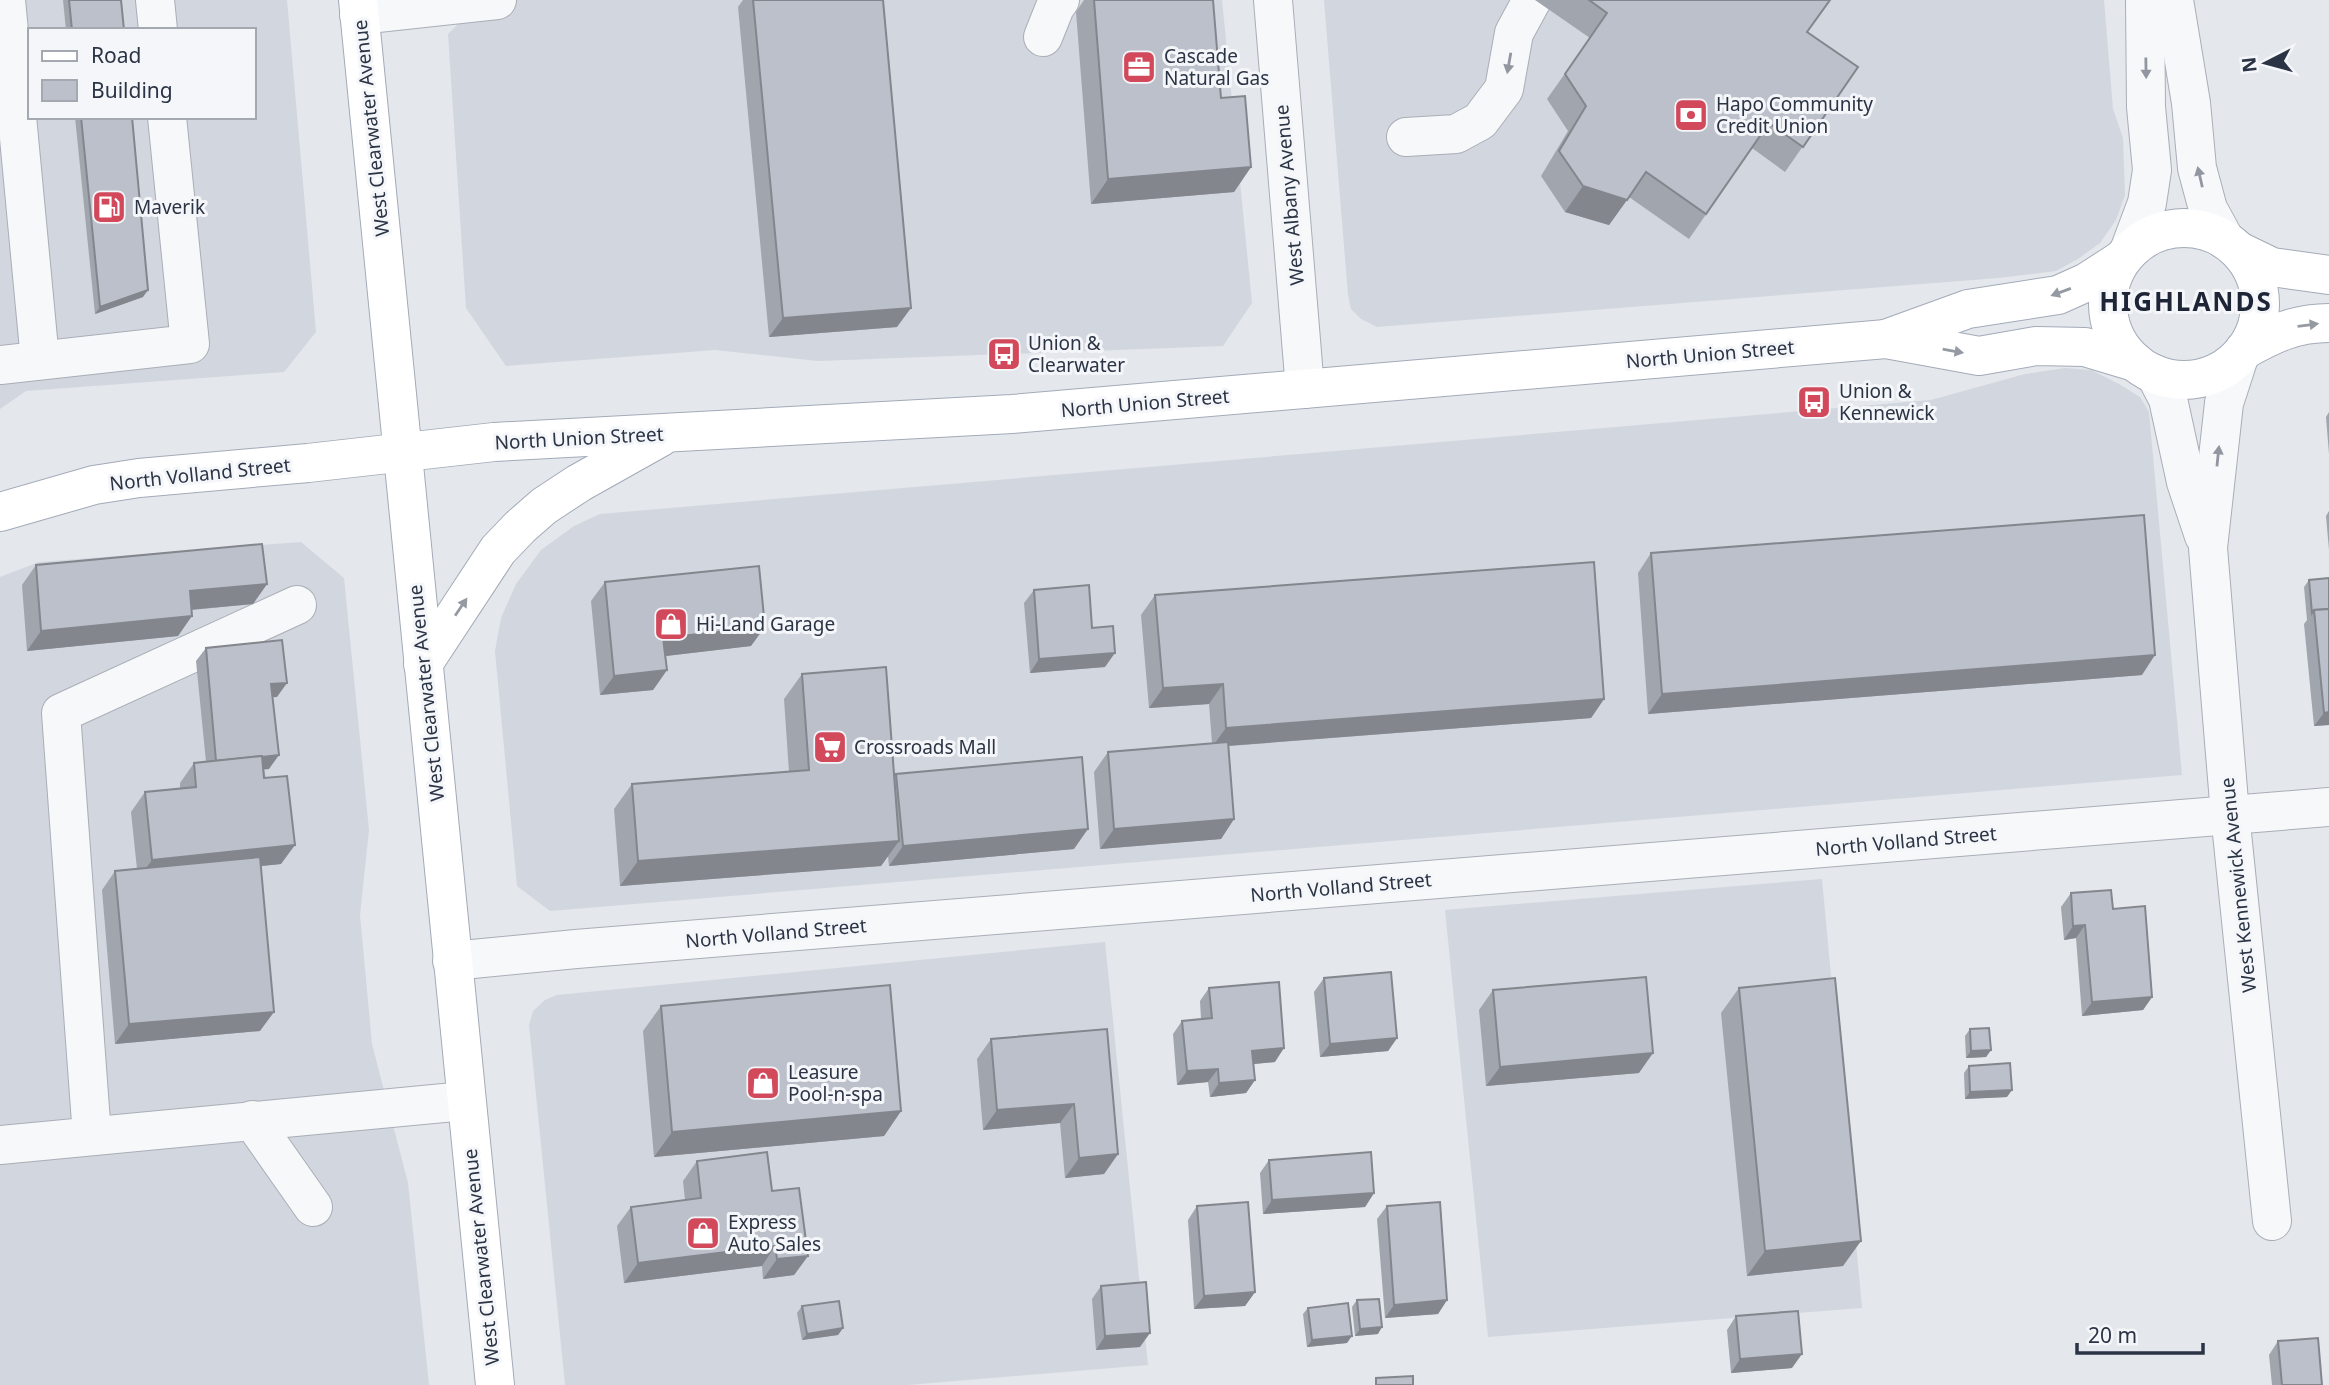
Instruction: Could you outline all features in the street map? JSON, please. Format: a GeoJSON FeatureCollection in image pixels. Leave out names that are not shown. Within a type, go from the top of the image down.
{"type":"FeatureCollection","features":[{"type":"Feature","properties":{"kind":"main road","name":"West Clearwater Avenue"},"geometry":{"type":"LineString","coordinates":[[359,7],[495,1385]]}},
{"type":"Feature","properties":{"kind":"main road"},"geometry":{"type":"LineString","coordinates":[[2329,275],[2272,267],[2201,229],[2175,228],[2150,235],[2125,256],[2111,281],[2108,303],[2111,326],[2120,346],[2145,368],[2177,380],[2200,379],[2221,370],[2241,353],[2282,330],[2308,323],[2329,323]]}},
{"type":"Feature","properties":{"kind":"main road"},"geometry":{"type":"LineString","coordinates":[[2233,246],[2253,271],[2260,293],[2259,316],[2252,338],[2241,353]]}},
{"type":"Feature","properties":{"kind":"main road","name":"North Union Street"},"geometry":{"type":"LineString","coordinates":[[403,453],[494,442],[1012,414],[1886,339],[1968,309],[2057,295],[2087,282],[2125,256]]}},
{"type":"Feature","properties":{"kind":"main road","name":"North Union Street"},"geometry":{"type":"LineString","coordinates":[[1886,339],[1979,356],[2036,346],[2085,347],[2145,368]]}},
{"type":"Feature","properties":{"kind":"main road"},"geometry":{"type":"LineString","coordinates":[[423,664],[498,550],[520,527],[544,506],[579,483],[668,433]]}},
{"type":"Feature","properties":{"kind":"main road","name":"North Volland Street"},"geometry":{"type":"LineString","coordinates":[[0,512],[83,488],[139,478],[403,453]]}},
{"type":"Feature","properties":{"kind":"street"},"geometry":{"type":"LineString","coordinates":[[6,0],[40,360]]}},
{"type":"Feature","properties":{"kind":"street"},"geometry":{"type":"LineString","coordinates":[[155,0],[158,28]]}},
{"type":"Feature","properties":{"kind":"street"},"geometry":{"type":"LineString","coordinates":[[359,7],[497,0]]}},
{"type":"Feature","properties":{"kind":"street"},"geometry":{"type":"LineString","coordinates":[[1043,37],[1060,0]]}},
{"type":"Feature","properties":{"kind":"street","name":"West Albany Avenue"},"geometry":{"type":"LineString","coordinates":[[1273,0],[1305,390]]}},
{"type":"Feature","properties":{"kind":"street"},"geometry":{"type":"LineString","coordinates":[[1406,137],[1456,134],[1480,121],[1504,89],[1514,33],[1532,0]]}},
{"type":"Feature","properties":{"kind":"street"},"geometry":{"type":"LineString","coordinates":[[2125,256],[2147,203],[2152,170],[2146,107],[2145,0]]}},
{"type":"Feature","properties":{"kind":"street"},"geometry":{"type":"LineString","coordinates":[[2174,0],[2191,103],[2197,168],[2208,209],[2233,246]]}},
{"type":"Feature","properties":{"kind":"street"},"geometry":{"type":"LineString","coordinates":[[0,365],[190,344],[167,119]]}},
{"type":"Feature","properties":{"kind":"street","name":"West Kennewick Avenue"},"geometry":{"type":"LineString","coordinates":[[2241,353],[2224,403],[2208,548],[2230,814],[2273,1221]]}},
{"type":"Feature","properties":{"kind":"street","name":"West Kennewick Avenue"},"geometry":{"type":"LineString","coordinates":[[2145,368],[2168,399],[2186,482],[2208,548]]}},
{"type":"Feature","properties":{"kind":"street"},"geometry":{"type":"LineString","coordinates":[[92,1136],[61,713],[297,605]]}},
{"type":"Feature","properties":{"kind":"street","name":"North Volland Street"},"geometry":{"type":"LineString","coordinates":[[452,961],[2329,807]]}},
{"type":"Feature","properties":{"kind":"street"},"geometry":{"type":"LineString","coordinates":[[0,1145],[465,1101]]}},
{"type":"Feature","properties":{"kind":"street"},"geometry":{"type":"LineString","coordinates":[[252,1121],[313,1207]]}},
{"type":"Feature","properties":{"kind":"shaded area"},"geometry":{"type":"Polygon","coordinates":[[[0,0],[287,0],[316,332],[284,372],[26,391],[0,409],[0,0]]]}},
{"type":"Feature","properties":{"kind":"shaded area"},"geometry":{"type":"Polygon","coordinates":[[[475,0],[1222,0],[1252,303],[1223,346],[818,361],[715,350],[506,366],[466,308],[448,34],[476,6],[475,0]]]}},
{"type":"Feature","properties":{"kind":"shaded area"},"geometry":{"type":"Polygon","coordinates":[[[1324,0],[2104,0],[2113,109],[2123,138],[2125,195],[2116,220],[2100,243],[2056,271],[1998,278],[1377,327],[1361,319],[1351,309],[1348,295],[1324,0]]]}},
{"type":"Feature","properties":{"kind":"shaded area"},"geometry":{"type":"Polygon","coordinates":[[[2065,368],[2091,370],[2119,384],[2140,397],[2149,412],[2182,775],[550,911],[517,886],[495,651],[501,618],[516,584],[541,550],[574,526],[600,514],[1931,400],[2025,374],[2065,368]]]}},
{"type":"Feature","properties":{"kind":"shaded area"},"geometry":{"type":"Polygon","coordinates":[[[301,542],[344,578],[369,830],[360,915],[372,1044],[408,1183],[429,1385],[0,1385],[0,577],[39,562],[301,542]]]}},
{"type":"Feature","properties":{"kind":"shaded area"},"geometry":{"type":"Polygon","coordinates":[[[1822,879],[1862,1308],[1488,1337],[1445,910],[1822,879]]]}},
{"type":"Feature","properties":{"kind":"shaded area"},"geometry":{"type":"Polygon","coordinates":[[[1105,942],[1148,1365],[908,1385],[565,1385],[529,1025],[533,1011],[545,1000],[557,995],[1105,942]]]}},
{"type":"Feature","properties":{"kind":"building"},"geometry":{"type":"Polygon","coordinates":[[[69,0],[121,0],[124,28],[72,28],[69,0]]]}},
{"type":"Feature","properties":{"kind":"building"},"geometry":{"type":"Polygon","coordinates":[[[753,0],[883,0],[911,308],[783,318],[753,0]]]}},
{"type":"Feature","properties":{"kind":"building","name":"Cascade Natural Gas"},"geometry":{"type":"Polygon","coordinates":[[[1094,0],[1213,0],[1221,98],[1245,96],[1251,167],[1108,179],[1094,0]]]}},
{"type":"Feature","properties":{"kind":"building","name":"Hapo Community Credit Union"},"geometry":{"type":"Polygon","coordinates":[[[1589,0],[1830,0],[1807,32],[1858,67],[1803,147],[1769,123],[1706,214],[1646,172],[1627,200],[1583,186],[1559,151],[1586,106],[1565,74],[1607,13],[1589,0]]]}},
{"type":"Feature","properties":{"kind":"building","name":"Maverik"},"geometry":{"type":"Polygon","coordinates":[[[81,119],[132,119],[148,290],[100,307],[81,119]]]}},
{"type":"Feature","properties":{"kind":"building"},"geometry":{"type":"Polygon","coordinates":[[[2144,515],[2155,655],[1662,694],[1651,553],[2144,515]]]}},
{"type":"Feature","properties":{"kind":"building"},"geometry":{"type":"Polygon","coordinates":[[[262,544],[267,584],[190,591],[192,616],[41,631],[36,565],[262,544]]]}},
{"type":"Feature","properties":{"kind":"building"},"geometry":{"type":"Polygon","coordinates":[[[1594,562],[1604,699],[1226,728],[1223,684],[1163,688],[1155,595],[1594,562]]]}},
{"type":"Feature","properties":{"kind":"building","name":"Hi-Land Garage"},"geometry":{"type":"Polygon","coordinates":[[[759,566],[765,627],[663,638],[667,670],[614,676],[605,582],[759,566]]]}},
{"type":"Feature","properties":{"kind":"building"},"geometry":{"type":"Polygon","coordinates":[[[2329,578],[2329,609],[2314,610],[2312,613],[2309,580],[2329,578]]]}},
{"type":"Feature","properties":{"kind":"building"},"geometry":{"type":"Polygon","coordinates":[[[1089,585],[1092,628],[1113,626],[1115,653],[1039,659],[1034,590],[1089,585]]]}},
{"type":"Feature","properties":{"kind":"building"},"geometry":{"type":"Polygon","coordinates":[[[2329,609],[2329,712],[2324,713],[2314,610],[2329,609]]]}},
{"type":"Feature","properties":{"kind":"building"},"geometry":{"type":"Polygon","coordinates":[[[282,640],[287,683],[271,684],[279,755],[216,761],[206,648],[282,640]]]}},
{"type":"Feature","properties":{"kind":"building","name":"Crossroads Mall"},"geometry":{"type":"Polygon","coordinates":[[[886,667],[899,841],[638,861],[632,784],[809,770],[802,674],[886,667]]]}},
{"type":"Feature","properties":{"kind":"building"},"geometry":{"type":"Polygon","coordinates":[[[1228,742],[1234,819],[1114,829],[1108,752],[1228,742]]]}},
{"type":"Feature","properties":{"kind":"building"},"geometry":{"type":"Polygon","coordinates":[[[262,756],[264,778],[287,776],[295,845],[152,860],[145,792],[196,787],[194,763],[262,756]]]}},
{"type":"Feature","properties":{"kind":"building"},"geometry":{"type":"Polygon","coordinates":[[[1082,757],[1088,829],[903,846],[896,774],[1082,757]]]}},
{"type":"Feature","properties":{"kind":"building"},"geometry":{"type":"Polygon","coordinates":[[[260,857],[274,1012],[129,1024],[115,871],[260,857]]]}},
{"type":"Feature","properties":{"kind":"building"},"geometry":{"type":"Polygon","coordinates":[[[2111,890],[2113,909],[2145,906],[2152,997],[2092,1002],[2085,925],[2073,926],[2071,893],[2111,890]]]}},
{"type":"Feature","properties":{"kind":"building"},"geometry":{"type":"Polygon","coordinates":[[[1391,972],[1397,1038],[1330,1044],[1324,978],[1391,972]]]}},
{"type":"Feature","properties":{"kind":"building"},"geometry":{"type":"Polygon","coordinates":[[[1646,977],[1653,1053],[1500,1067],[1493,990],[1646,977]]]}},
{"type":"Feature","properties":{"kind":"building"},"geometry":{"type":"Polygon","coordinates":[[[1835,978],[1861,1241],[1765,1251],[1739,988],[1835,978]]]}},
{"type":"Feature","properties":{"kind":"building"},"geometry":{"type":"Polygon","coordinates":[[[1279,982],[1284,1048],[1252,1051],[1255,1080],[1219,1083],[1218,1069],[1187,1071],[1182,1021],[1212,1018],[1209,988],[1279,982]]]}},
{"type":"Feature","properties":{"kind":"building","name":"Leasure Pool-n-spa"},"geometry":{"type":"Polygon","coordinates":[[[890,985],[901,1111],[672,1132],[661,1006],[890,985]]]}},
{"type":"Feature","properties":{"kind":"building"},"geometry":{"type":"Polygon","coordinates":[[[1989,1028],[1991,1050],[1971,1051],[1970,1029],[1989,1028]]]}},
{"type":"Feature","properties":{"kind":"building"},"geometry":{"type":"Polygon","coordinates":[[[1107,1029],[1118,1154],[1079,1158],[1074,1104],[997,1110],[991,1039],[1107,1029]]]}},
{"type":"Feature","properties":{"kind":"building"},"geometry":{"type":"Polygon","coordinates":[[[2010,1063],[2012,1090],[1970,1092],[1969,1066],[2010,1063]]]}},
{"type":"Feature","properties":{"kind":"building","name":"Express Auto Sales"},"geometry":{"type":"Polygon","coordinates":[[[767,1152],[772,1191],[799,1188],[808,1256],[777,1259],[775,1246],[638,1263],[631,1207],[701,1198],[697,1161],[767,1152]]]}},
{"type":"Feature","properties":{"kind":"building"},"geometry":{"type":"Polygon","coordinates":[[[1371,1152],[1374,1193],[1272,1200],[1269,1160],[1371,1152]]]}},
{"type":"Feature","properties":{"kind":"building"},"geometry":{"type":"Polygon","coordinates":[[[1248,1202],[1255,1292],[1204,1296],[1197,1206],[1248,1202]]]}},
{"type":"Feature","properties":{"kind":"building"},"geometry":{"type":"Polygon","coordinates":[[[1440,1202],[1447,1300],[1394,1305],[1387,1206],[1440,1202]]]}},
{"type":"Feature","properties":{"kind":"building"},"geometry":{"type":"Polygon","coordinates":[[[1146,1282],[1150,1333],[1105,1336],[1101,1286],[1146,1282]]]}},
{"type":"Feature","properties":{"kind":"building"},"geometry":{"type":"Polygon","coordinates":[[[1379,1299],[1382,1327],[1360,1329],[1357,1300],[1379,1299]]]}},
{"type":"Feature","properties":{"kind":"building"},"geometry":{"type":"Polygon","coordinates":[[[839,1301],[843,1328],[807,1334],[802,1306],[839,1301]]]}},
{"type":"Feature","properties":{"kind":"building"},"geometry":{"type":"Polygon","coordinates":[[[1348,1303],[1352,1336],[1312,1340],[1308,1308],[1348,1303]]]}},
{"type":"Feature","properties":{"kind":"building"},"geometry":{"type":"Polygon","coordinates":[[[1798,1311],[1802,1354],[1740,1359],[1736,1316],[1798,1311]]]}},
{"type":"Feature","properties":{"kind":"building"},"geometry":{"type":"Polygon","coordinates":[[[2318,1338],[2322,1385],[2282,1385],[2278,1341],[2318,1338]]]}},
{"type":"Feature","properties":{"kind":"building"},"geometry":{"type":"Polygon","coordinates":[[[1413,1376],[1413,1385],[1376,1385],[1376,1378],[1413,1376]]]}},
{"type":"Feature","properties":{"kind":"place","name":"Cascade Natural Gas"},"geometry":{"type":"Point","coordinates":[1139,67]}},
{"type":"Feature","properties":{"kind":"place","name":"Hapo Community Credit Union"},"geometry":{"type":"Point","coordinates":[1691,115]}},
{"type":"Feature","properties":{"kind":"place","name":"Maverik"},"geometry":{"type":"Point","coordinates":[109,207]}},
{"type":"Feature","properties":{"kind":"place","name":"Union & Clearwater"},"geometry":{"type":"Point","coordinates":[1004,354]}},
{"type":"Feature","properties":{"kind":"place","name":"Union & Kennewick"},"geometry":{"type":"Point","coordinates":[1814,402]}},
{"type":"Feature","properties":{"kind":"place","name":"Hi-Land Garage"},"geometry":{"type":"Point","coordinates":[671,624]}},
{"type":"Feature","properties":{"kind":"place","name":"Crossroads Mall"},"geometry":{"type":"Point","coordinates":[830,747]}},
{"type":"Feature","properties":{"kind":"place","name":"Leasure Pool-n-spa"},"geometry":{"type":"Point","coordinates":[763,1083]}},
{"type":"Feature","properties":{"kind":"place","name":"Express Auto Sales"},"geometry":{"type":"Point","coordinates":[703,1233]}},
{"type":"Feature","properties":{"kind":"district","name":"HIGHLANDS"},"geometry":{"type":"Point","coordinates":[2186,302]}}]}
